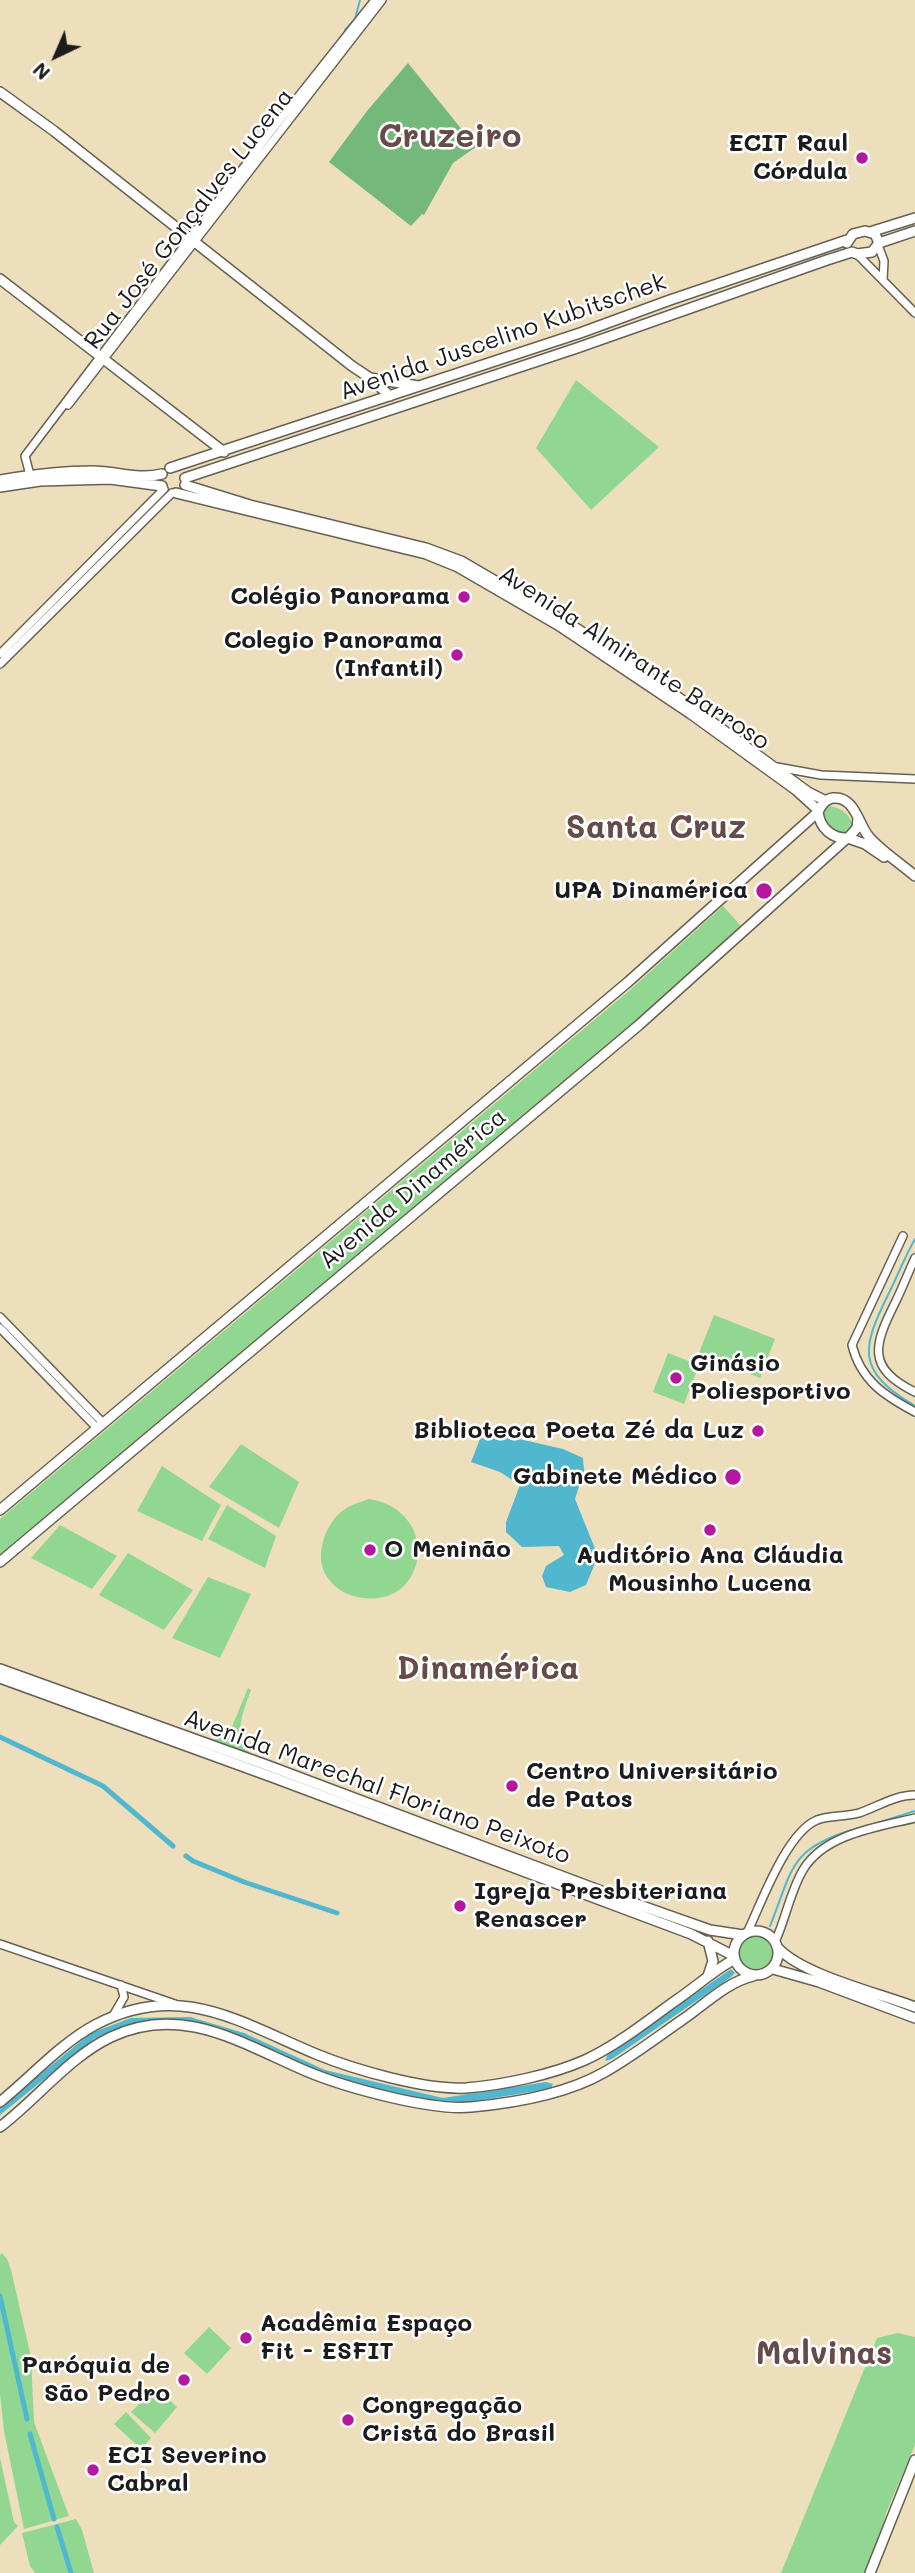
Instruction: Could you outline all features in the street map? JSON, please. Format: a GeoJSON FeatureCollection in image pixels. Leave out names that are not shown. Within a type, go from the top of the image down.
{"type":"FeatureCollection","features":[{"type":"Feature","properties":{"kind":"main road"},"geometry":{"type":"LineString","coordinates":[[0,92],[54,131],[390,396]]}},
{"type":"Feature","properties":{"kind":"main road"},"geometry":{"type":"LineString","coordinates":[[915,218],[870,232],[856,233],[847,240],[847,247],[855,253],[872,252],[878,244],[915,231]]}},
{"type":"Feature","properties":{"kind":"main road"},"geometry":{"type":"LineString","coordinates":[[870,232],[875,234],[878,244]]}},
{"type":"Feature","properties":{"kind":"main road","name":"Avenida Juscelino Kubitschek"},"geometry":{"type":"LineString","coordinates":[[166,471],[847,240]]}},
{"type":"Feature","properties":{"kind":"main road","name":"Avenida Juscelino Kubitschek"},"geometry":{"type":"LineString","coordinates":[[185,481],[855,253]]}},
{"type":"Feature","properties":{"kind":"main road"},"geometry":{"type":"LineString","coordinates":[[0,279],[224,452]]}},
{"type":"Feature","properties":{"kind":"main road"},"geometry":{"type":"LineString","coordinates":[[370,378],[445,391]]}},
{"type":"Feature","properties":{"kind":"main road","name":"Avenida Almirante Barroso"},"geometry":{"type":"LineString","coordinates":[[166,471],[180,470],[185,481],[250,505],[426,548],[461,561],[579,630],[808,792],[826,801]]}},
{"type":"Feature","properties":{"kind":"main road"},"geometry":{"type":"LineString","coordinates":[[0,480],[93,471],[140,478],[166,471],[168,490],[185,481]]}},
{"type":"Feature","properties":{"kind":"main road","name":"Avenida Almirante Barroso"},"geometry":{"type":"LineString","coordinates":[[0,487],[40,481],[110,479],[168,490],[415,551],[458,567],[541,614],[651,687],[796,790],[818,811]]}},
{"type":"Feature","properties":{"kind":"main road"},"geometry":{"type":"LineString","coordinates":[[915,876],[869,838],[853,808],[844,801],[833,798],[826,801],[818,811],[821,824],[826,830],[836,837],[870,847],[915,883]]}},
{"type":"Feature","properties":{"kind":"main road","name":"Avenida Dinamérica"},"geometry":{"type":"LineString","coordinates":[[0,1510],[628,982],[818,811]]}},
{"type":"Feature","properties":{"kind":"main road"},"geometry":{"type":"LineString","coordinates":[[847,839],[857,828],[858,818]]}},
{"type":"Feature","properties":{"kind":"main road","name":"Avenida Dinamérica"},"geometry":{"type":"LineString","coordinates":[[0,1562],[639,1026],[847,839]]}},
{"type":"Feature","properties":{"kind":"main road","name":"Avenida Marechal Floriano Peixoto"},"geometry":{"type":"LineString","coordinates":[[0,1669],[628,1901],[710,1930],[745,1934]]}},
{"type":"Feature","properties":{"kind":"main road","name":"Avenida Marechal Floriano Peixoto"},"geometry":{"type":"LineString","coordinates":[[0,1678],[708,1941],[734,1958]]}},
{"type":"Feature","properties":{"kind":"main road"},"geometry":{"type":"LineString","coordinates":[[753,1976],[741,1970],[734,1958],[736,1944],[745,1934],[764,1932],[799,1965],[915,2007]]}},
{"type":"Feature","properties":{"kind":"main road"},"geometry":{"type":"LineString","coordinates":[[708,1941],[713,1961],[708,1977]]}},
{"type":"Feature","properties":{"kind":"main road"},"geometry":{"type":"LineString","coordinates":[[0,2127],[99,2044],[133,2029],[163,2025],[194,2027],[218,2033],[324,2078],[426,2105],[471,2107],[550,2094],[604,2073],[744,1978],[765,1974],[773,1969],[777,1963],[777,1945]]}},
{"type":"Feature","properties":{"kind":"main road"},"geometry":{"type":"LineString","coordinates":[[0,2102],[83,2032],[113,2017],[150,2007],[178,2006],[220,2013],[251,2023],[300,2047],[344,2064],[433,2086],[466,2088],[559,2071],[587,2059],[622,2038],[734,1958]]}},
{"type":"Feature","properties":{"kind":"main road"},"geometry":{"type":"LineString","coordinates":[[773,1969],[819,1982],[915,2018]]}},
{"type":"Feature","properties":{"kind":"main road"},"geometry":{"type":"LineString","coordinates":[[870,2573],[915,2460]]}},
{"type":"Feature","properties":{"kind":"street","name":"Rua José Gonçalves Lucena"},"geometry":{"type":"LineString","coordinates":[[192,242],[318,71],[375,0]]}},
{"type":"Feature","properties":{"kind":"street","name":"Rua José Gonçalves Lucena"},"geometry":{"type":"LineString","coordinates":[[30,475],[26,459],[102,357],[382,0]]}},
{"type":"Feature","properties":{"kind":"street"},"geometry":{"type":"LineString","coordinates":[[878,244],[884,261],[883,281]]}},
{"type":"Feature","properties":{"kind":"street"},"geometry":{"type":"LineString","coordinates":[[855,253],[915,313]]}},
{"type":"Feature","properties":{"kind":"street"},"geometry":{"type":"LineString","coordinates":[[0,654],[168,490]]}},
{"type":"Feature","properties":{"kind":"street"},"geometry":{"type":"LineString","coordinates":[[0,664],[168,490]]}},
{"type":"Feature","properties":{"kind":"street"},"geometry":{"type":"LineString","coordinates":[[776,767],[821,775],[915,779]]}},
{"type":"Feature","properties":{"kind":"street"},"geometry":{"type":"LineString","coordinates":[[903,1236],[852,1345],[856,1360],[869,1381],[886,1396],[915,1412]]}},
{"type":"Feature","properties":{"kind":"street"},"geometry":{"type":"LineString","coordinates":[[915,1258],[877,1340],[877,1352],[887,1373],[902,1386],[915,1392]]}},
{"type":"Feature","properties":{"kind":"street"},"geometry":{"type":"LineString","coordinates":[[0,1317],[100,1426]]}},
{"type":"Feature","properties":{"kind":"street"},"geometry":{"type":"LineString","coordinates":[[0,1328],[100,1426]]}},
{"type":"Feature","properties":{"kind":"street"},"geometry":{"type":"LineString","coordinates":[[745,1934],[779,1864],[805,1829],[825,1818],[853,1814],[901,1796],[915,1795]]}},
{"type":"Feature","properties":{"kind":"street"},"geometry":{"type":"LineString","coordinates":[[777,1945],[799,1876],[813,1856],[840,1840],[915,1818]]}},
{"type":"Feature","properties":{"kind":"street"},"geometry":{"type":"LineString","coordinates":[[0,1944],[178,2006]]}},
{"type":"Feature","properties":{"kind":"street"},"geometry":{"type":"LineString","coordinates":[[113,2017],[124,1997],[121,1986]]}},
{"type":"Feature","properties":{"kind":"green space"},"geometry":{"type":"Polygon","coordinates":[[[408,63],[476,147],[453,163],[424,215],[411,226],[329,162],[367,111],[408,63]]]}},
{"type":"Feature","properties":{"kind":"green space"},"geometry":{"type":"Polygon","coordinates":[[[576,380],[659,447],[591,510],[536,448],[576,380]]]}},
{"type":"Feature","properties":{"kind":"green space"},"geometry":{"type":"Polygon","coordinates":[[[826,806],[841,810],[848,816],[854,829],[851,834],[839,834],[831,830],[825,822],[822,810],[826,806]]]}},
{"type":"Feature","properties":{"kind":"green space"},"geometry":{"type":"Polygon","coordinates":[[[723,906],[742,927],[658,1004],[0,1560],[0,1519],[630,990],[723,906]]]}},
{"type":"Feature","properties":{"kind":"green space"},"geometry":{"type":"Polygon","coordinates":[[[714,1315],[775,1339],[760,1378],[699,1353],[714,1315]]]}},
{"type":"Feature","properties":{"kind":"green space","name":"Ginásio Poliesportivo"},"geometry":{"type":"Polygon","coordinates":[[[668,1353],[699,1365],[684,1404],[653,1392],[668,1353]]]}},
{"type":"Feature","properties":{"kind":"green space"},"geometry":{"type":"Polygon","coordinates":[[[241,1444],[299,1482],[279,1528],[209,1487],[241,1444]]]}},
{"type":"Feature","properties":{"kind":"green space"},"geometry":{"type":"Polygon","coordinates":[[[162,1466],[221,1505],[202,1541],[137,1511],[162,1466]]]}},
{"type":"Feature","properties":{"kind":"green space","name":"O Meninão"},"geometry":{"type":"Polygon","coordinates":[[[369,1499],[392,1507],[408,1521],[416,1538],[418,1556],[413,1574],[402,1588],[385,1597],[363,1598],[343,1592],[327,1577],[321,1561],[325,1534],[334,1519],[354,1504],[369,1499]]]}},
{"type":"Feature","properties":{"kind":"green space"},"geometry":{"type":"Polygon","coordinates":[[[227,1505],[276,1536],[265,1568],[208,1539],[227,1505]]]}},
{"type":"Feature","properties":{"kind":"green space"},"geometry":{"type":"Polygon","coordinates":[[[60,1525],[117,1556],[92,1589],[31,1558],[60,1525]]]}},
{"type":"Feature","properties":{"kind":"green space"},"geometry":{"type":"Polygon","coordinates":[[[128,1553],[193,1590],[164,1630],[99,1595],[128,1553]]]}},
{"type":"Feature","properties":{"kind":"green space"},"geometry":{"type":"Polygon","coordinates":[[[208,1577],[251,1594],[220,1658],[172,1638],[208,1577]]]}},
{"type":"Feature","properties":{"kind":"green space"},"geometry":{"type":"Polygon","coordinates":[[[248,1688],[251,1690],[242,1716],[241,1732],[253,1757],[211,1741],[231,1729],[248,1688]]]}},
{"type":"Feature","properties":{"kind":"green space"},"geometry":{"type":"Polygon","coordinates":[[[756,1933],[771,1939],[777,1954],[771,1969],[756,1975],[741,1969],[735,1954],[741,1939],[756,1933]]]}},
{"type":"Feature","properties":{"kind":"green space"},"geometry":{"type":"Polygon","coordinates":[[[2,2253],[11,2270],[31,2357],[34,2422],[69,2516],[24,2529],[4,2431],[0,2394],[2,2253]]]}},
{"type":"Feature","properties":{"kind":"green space"},"geometry":{"type":"Polygon","coordinates":[[[209,2327],[231,2348],[207,2374],[184,2353],[209,2327]]]}},
{"type":"Feature","properties":{"kind":"green space"},"geometry":{"type":"Polygon","coordinates":[[[898,2333],[915,2337],[915,2445],[886,2513],[882,2531],[865,2573],[781,2573],[877,2338],[898,2333]]]}},
{"type":"Feature","properties":{"kind":"green space"},"geometry":{"type":"Polygon","coordinates":[[[156,2387],[177,2407],[155,2433],[131,2412],[156,2387]]]}},
{"type":"Feature","properties":{"kind":"green space"},"geometry":{"type":"Polygon","coordinates":[[[126,2412],[151,2438],[141,2449],[114,2424],[126,2412]]]}},
{"type":"Feature","properties":{"kind":"green space"},"geometry":{"type":"Polygon","coordinates":[[[0,2458],[14,2522],[18,2526],[0,2545],[0,2458]]]}},
{"type":"Feature","properties":{"kind":"green space"},"geometry":{"type":"Polygon","coordinates":[[[76,2519],[82,2530],[94,2573],[35,2573],[30,2566],[22,2533],[76,2519]]]}},
{"type":"Feature","properties":{"kind":"water"},"geometry":{"type":"Polygon","coordinates":[[[493,1433],[563,1449],[583,1458],[584,1471],[575,1499],[598,1556],[586,1585],[570,1592],[546,1587],[542,1576],[546,1566],[564,1555],[559,1546],[522,1547],[506,1532],[506,1522],[520,1485],[500,1472],[471,1462],[480,1439],[493,1433]]]}},
{"type":"Feature","properties":{"kind":"water"},"geometry":{"type":"Polygon","coordinates":[[[731,1969],[735,1973],[731,1977],[612,2059],[605,2061],[608,2054],[731,1969]]]}},
{"type":"Feature","properties":{"kind":"water"},"geometry":{"type":"Polygon","coordinates":[[[190,2017],[244,2033],[325,2070],[443,2098],[546,2082],[553,2084],[551,2088],[542,2090],[446,2106],[325,2076],[243,2038],[191,2023],[133,2024],[94,2039],[0,2115],[0,2107],[91,2033],[131,2018],[190,2017]]]}},
{"type":"Feature","properties":{"kind":"waterway"},"geometry":{"type":"LineString","coordinates":[[345,30],[355,19],[360,0]]}},
{"type":"Feature","properties":{"kind":"waterway"},"geometry":{"type":"LineString","coordinates":[[915,1239],[880,1312],[869,1344],[873,1370],[882,1381],[915,1406]]}},
{"type":"Feature","properties":{"kind":"waterway"},"geometry":{"type":"LineString","coordinates":[[0,1737],[103,1786],[173,1846]]}},
{"type":"Feature","properties":{"kind":"waterway"},"geometry":{"type":"LineString","coordinates":[[871,1825],[915,1811]]}},
{"type":"Feature","properties":{"kind":"waterway"},"geometry":{"type":"LineString","coordinates":[[770,1926],[789,1876],[804,1854],[831,1837],[852,1830]]}},
{"type":"Feature","properties":{"kind":"waterway"},"geometry":{"type":"LineString","coordinates":[[186,1856],[244,1882],[337,1913]]}},
{"type":"Feature","properties":{"kind":"waterway"},"geometry":{"type":"LineString","coordinates":[[0,2296],[27,2419]]}},
{"type":"Feature","properties":{"kind":"waterway"},"geometry":{"type":"LineString","coordinates":[[30,2434],[54,2519]]}},
{"type":"Feature","properties":{"kind":"waterway"},"geometry":{"type":"LineString","coordinates":[[57,2527],[71,2573]]}},
{"type":"Feature","properties":{"kind":"place","name":"ECIT Raul Córdula"},"geometry":{"type":"Point","coordinates":[862,158]}},
{"type":"Feature","properties":{"kind":"place","name":"Colégio Panorama"},"geometry":{"type":"Point","coordinates":[464,597]}},
{"type":"Feature","properties":{"kind":"place","name":"Colegio Panorama (Infantil)"},"geometry":{"type":"Point","coordinates":[457,655]}},
{"type":"Feature","properties":{"kind":"place","name":"UPA Dinamérica"},"geometry":{"type":"Point","coordinates":[764,891]}},
{"type":"Feature","properties":{"kind":"place","name":"Ginásio Poliesportivo"},"geometry":{"type":"Point","coordinates":[676,1378]}},
{"type":"Feature","properties":{"kind":"place","name":"Biblioteca Poeta Zé da Luz"},"geometry":{"type":"Point","coordinates":[758,1431]}},
{"type":"Feature","properties":{"kind":"place","name":"Gabinete Médico"},"geometry":{"type":"Point","coordinates":[733,1477]}},
{"type":"Feature","properties":{"kind":"place","name":"Auditório Ana Cláudia Mousinho Lucena"},"geometry":{"type":"Point","coordinates":[710,1530]}},
{"type":"Feature","properties":{"kind":"place","name":"O Meninão"},"geometry":{"type":"Point","coordinates":[370,1550]}},
{"type":"Feature","properties":{"kind":"place","name":"Centro Universitário de Patos"},"geometry":{"type":"Point","coordinates":[512,1786]}},
{"type":"Feature","properties":{"kind":"place","name":"Igreja Presbiteriana Renascer"},"geometry":{"type":"Point","coordinates":[460,1906]}},
{"type":"Feature","properties":{"kind":"place","name":"Acadêmia Espaço Fit - ESFIT"},"geometry":{"type":"Point","coordinates":[246,2338]}},
{"type":"Feature","properties":{"kind":"place","name":"Paróquia de São Pedro"},"geometry":{"type":"Point","coordinates":[184,2380]}},
{"type":"Feature","properties":{"kind":"place","name":"Congregação Cristã do Brasil"},"geometry":{"type":"Point","coordinates":[348,2420]}},
{"type":"Feature","properties":{"kind":"place","name":"ECI Severino Cabral"},"geometry":{"type":"Point","coordinates":[93,2470]}},
{"type":"Feature","properties":{"kind":"district","name":"Cruzeiro"},"geometry":{"type":"Point","coordinates":[450,137]}},
{"type":"Feature","properties":{"kind":"district","name":"Santa Cruz"},"geometry":{"type":"Point","coordinates":[656,828]}},
{"type":"Feature","properties":{"kind":"district","name":"Dinamérica"},"geometry":{"type":"Point","coordinates":[488,1669]}},
{"type":"Feature","properties":{"kind":"district","name":"Malvinas"},"geometry":{"type":"Point","coordinates":[824,2354]}}]}
